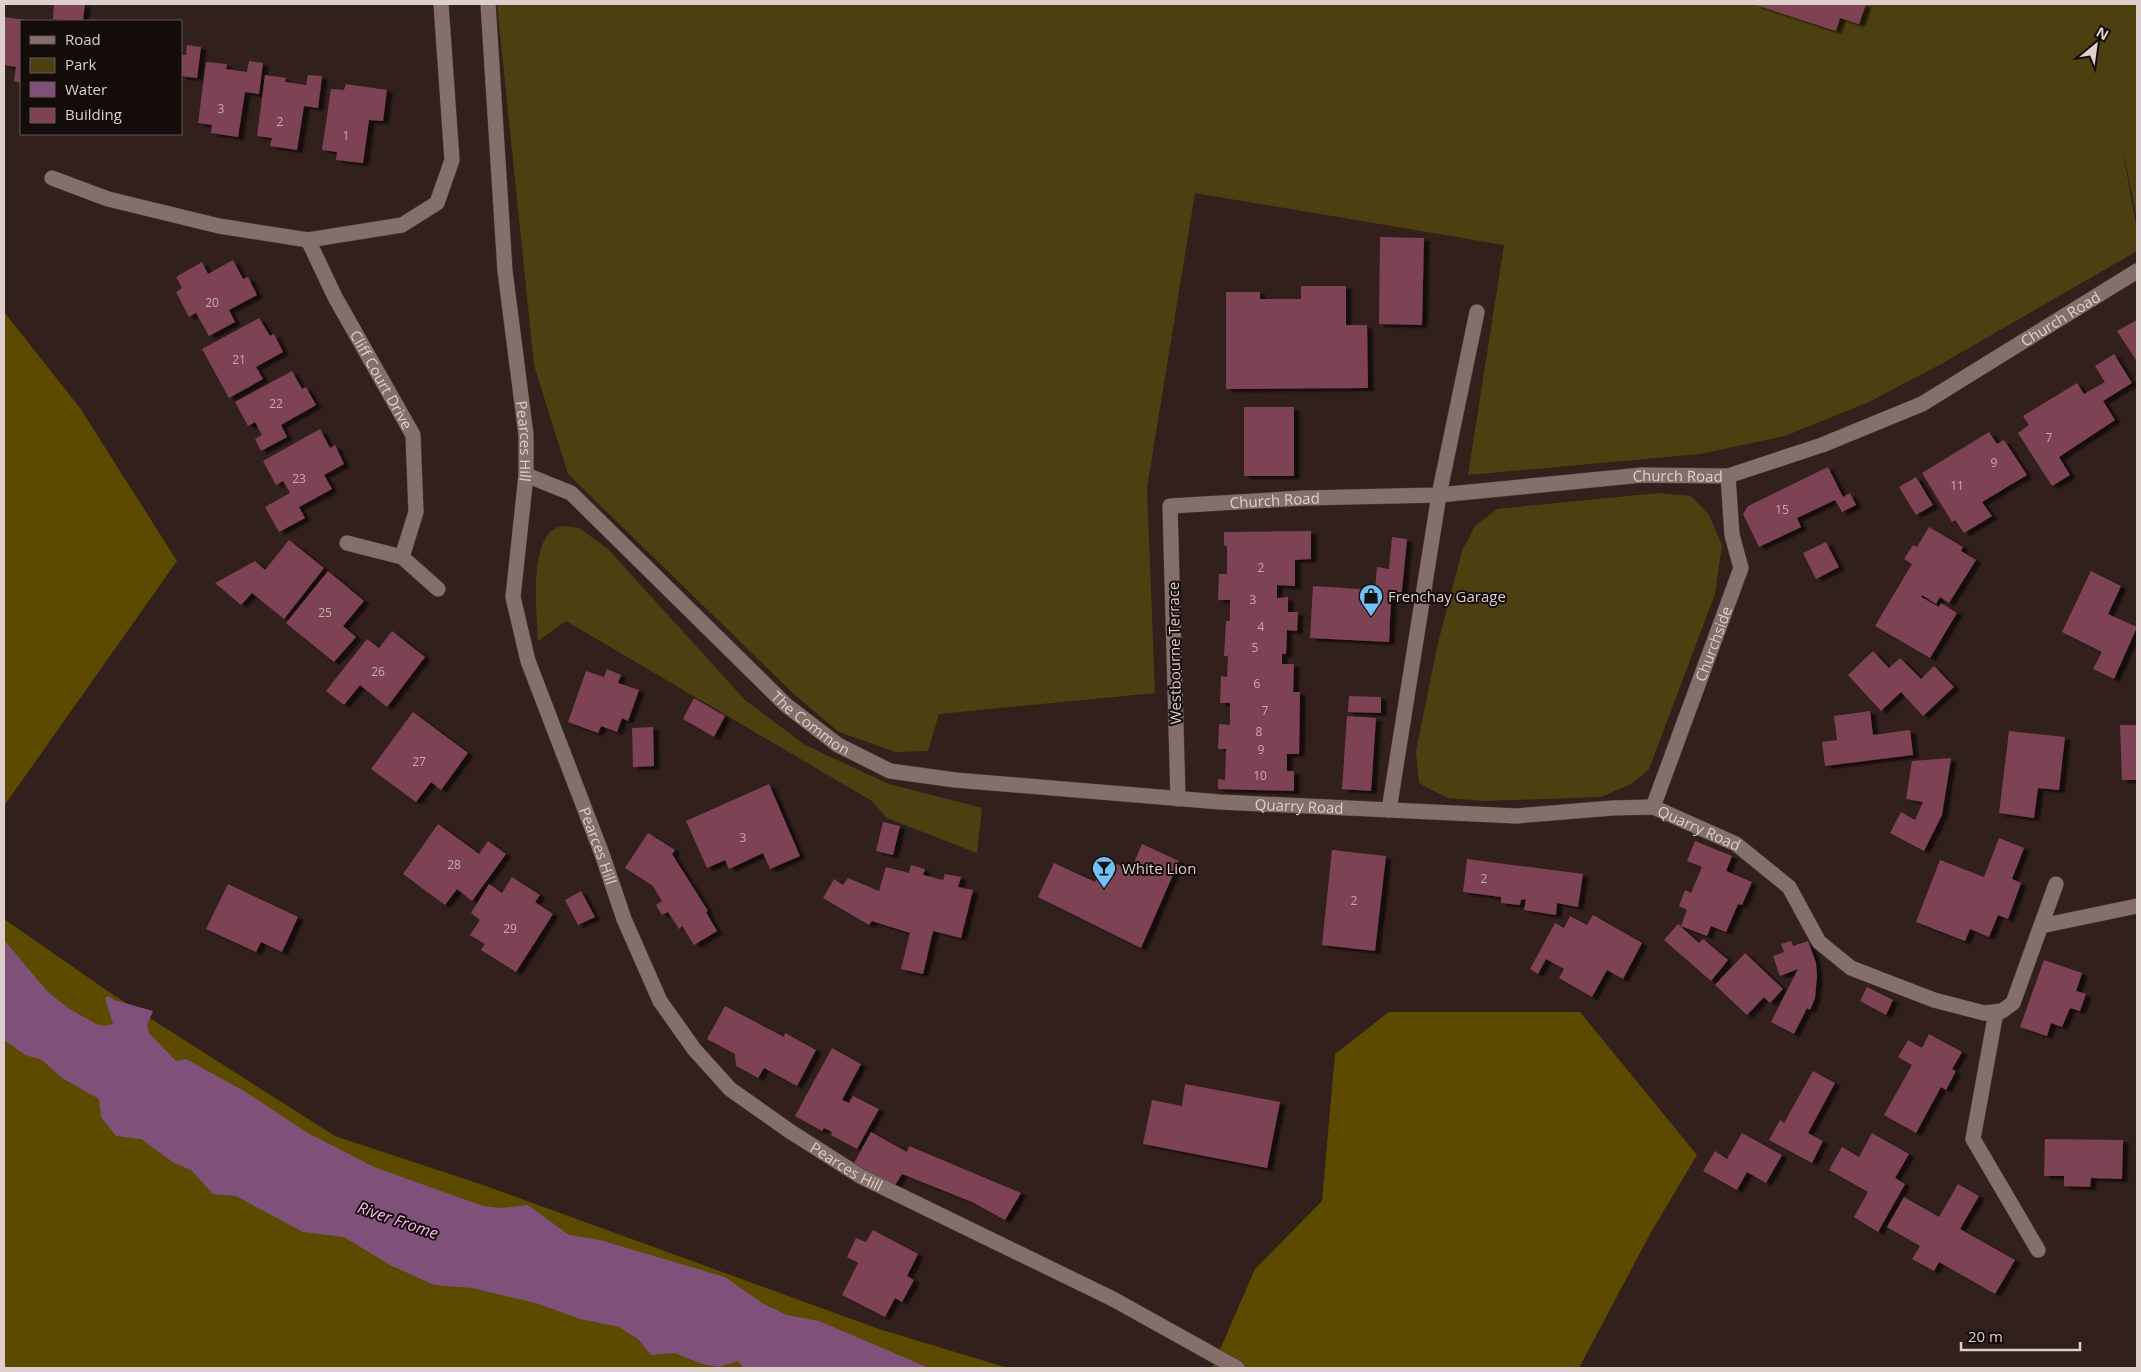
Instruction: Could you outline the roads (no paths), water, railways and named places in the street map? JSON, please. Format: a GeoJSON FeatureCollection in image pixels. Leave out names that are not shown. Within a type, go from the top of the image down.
{"type":"FeatureCollection","features":[{"type":"Feature","properties":{"kind":"street"},"geometry":{"type":"LineString","coordinates":[[52,178],[108,199],[219,226],[308,240],[402,225],[436,203],[452,160],[441,4]]}},
{"type":"Feature","properties":{"kind":"street","name":"Pearces Hill"},"geometry":{"type":"LineString","coordinates":[[488,4],[505,271],[526,435],[526,475],[513,597],[528,662],[602,854],[624,920],[660,1001],[694,1049],[730,1089],[791,1132],[860,1176],[1113,1299],[1237,1368]]}},
{"type":"Feature","properties":{"kind":"street","name":"Cliff Court Drive"},"geometry":{"type":"LineString","coordinates":[[308,240],[334,297],[413,435],[416,512],[402,557]]}},
{"type":"Feature","properties":{"kind":"street","name":"Church Road"},"geometry":{"type":"LineString","coordinates":[[1170,506],[1304,498],[1438,495],[1642,475],[1728,476],[1822,445],[1922,404],[2137,271]]}},
{"type":"Feature","properties":{"kind":"street"},"geometry":{"type":"LineString","coordinates":[[1389,810],[1438,495],[1477,312]]}},
{"type":"Feature","properties":{"kind":"street","name":"The Common"},"geometry":{"type":"LineString","coordinates":[[526,475],[571,493],[786,705],[838,746],[890,771],[955,780],[1178,799]]}},
{"type":"Feature","properties":{"kind":"street","name":"Churchside"},"geometry":{"type":"LineString","coordinates":[[1653,808],[1741,568],[1732,535],[1728,476]]}},
{"type":"Feature","properties":{"kind":"street","name":"Westbourne Terrace"},"geometry":{"type":"LineString","coordinates":[[1170,506],[1178,799]]}},
{"type":"Feature","properties":{"kind":"street"},"geometry":{"type":"LineString","coordinates":[[347,543],[402,557],[438,588]]}},
{"type":"Feature","properties":{"kind":"street","name":"Quarry Road"},"geometry":{"type":"LineString","coordinates":[[1178,799],[1516,816],[1613,808],[1653,808],[1736,844],[1789,887],[1819,942],[1851,968],[1934,1000],[1984,1013],[1996,1012]]}},
{"type":"Feature","properties":{"kind":"street"},"geometry":{"type":"LineString","coordinates":[[2038,1250],[1974,1139],[1996,1012],[2002,1011],[2013,1003],[2056,884]]}},
{"type":"Feature","properties":{"kind":"street"},"geometry":{"type":"LineString","coordinates":[[2041,926],[2137,906]]}},
{"type":"Feature","properties":{"kind":"water","name":"River Frome"},"geometry":{"type":"Polygon","coordinates":[[[4,940],[48,992],[68,1008],[96,1024],[105,1026],[113,1024],[105,998],[109,996],[114,1000],[153,1011],[147,1025],[149,1033],[176,1061],[186,1059],[244,1091],[306,1132],[374,1167],[483,1206],[502,1208],[528,1205],[569,1235],[600,1240],[725,1277],[762,1303],[787,1315],[819,1321],[929,1368],[744,1368],[738,1361],[719,1367],[702,1364],[675,1353],[651,1355],[638,1339],[619,1327],[580,1319],[539,1304],[472,1288],[434,1285],[390,1265],[344,1237],[303,1232],[236,1196],[213,1194],[191,1170],[174,1163],[141,1139],[116,1136],[101,1117],[99,1099],[62,1078],[42,1060],[25,1055],[4,1040],[4,940]]]}},
{"type":"Feature","properties":{"kind":"place","name":"Frenchay Garage"},"geometry":{"type":"Point","coordinates":[1371,617]}},
{"type":"Feature","properties":{"kind":"place","name":"White Lion"},"geometry":{"type":"Point","coordinates":[1104,889]}}]}
